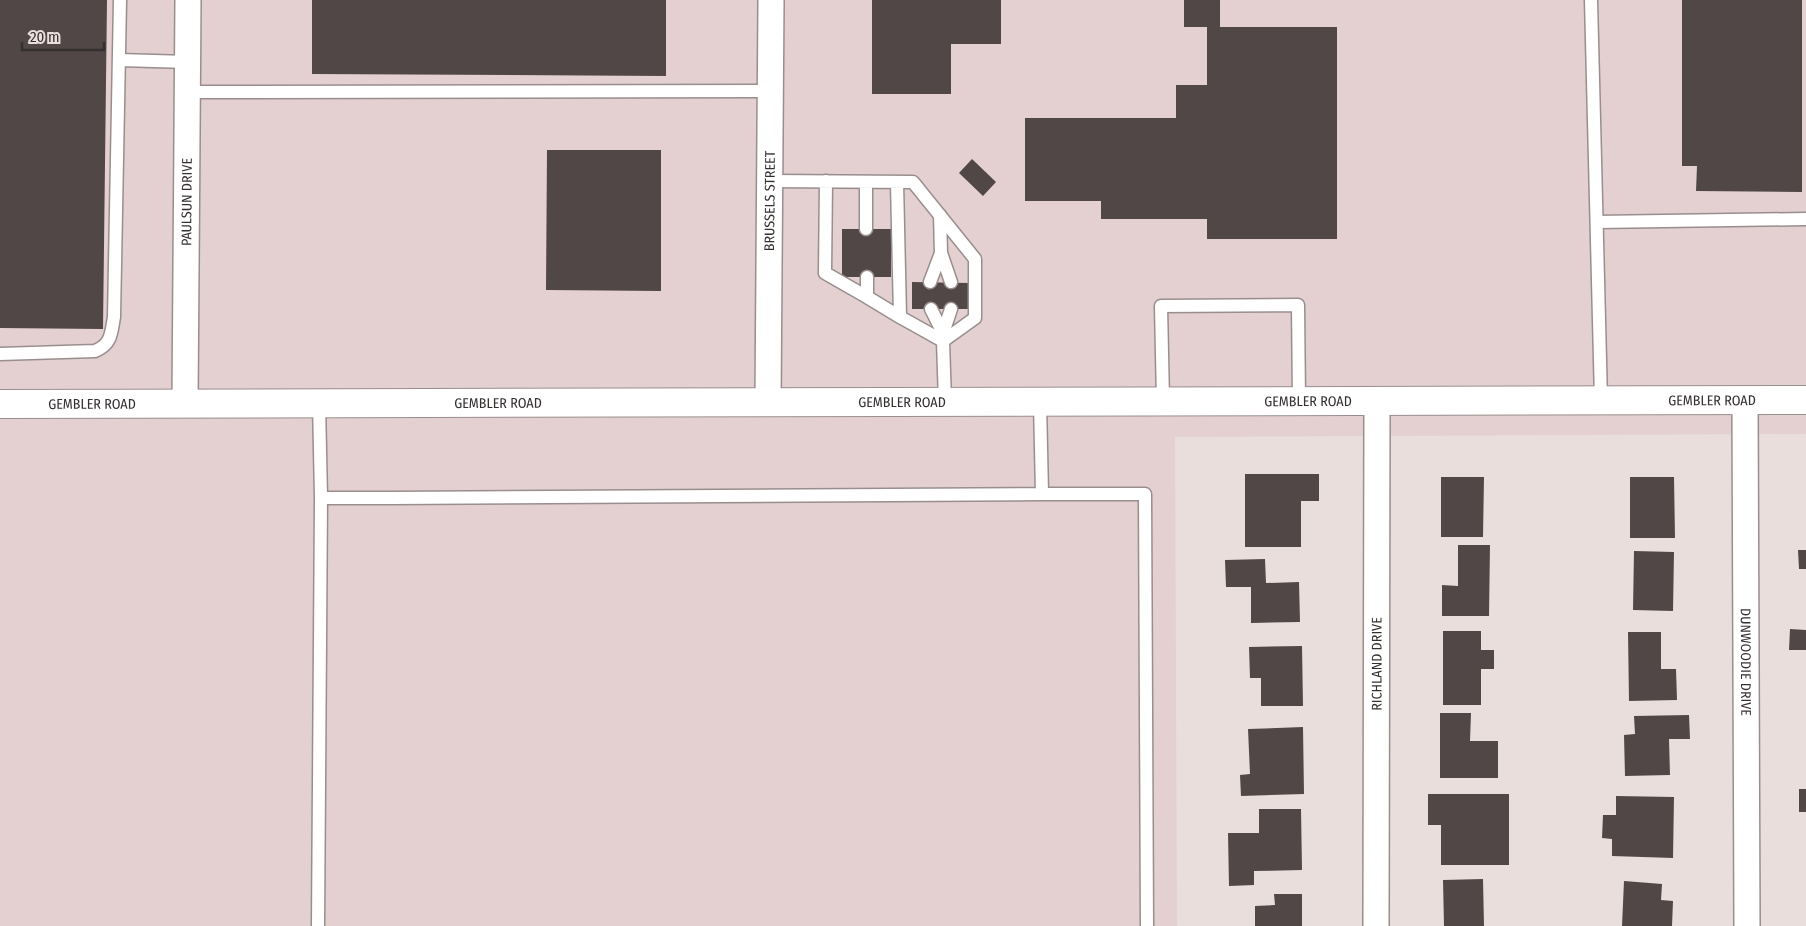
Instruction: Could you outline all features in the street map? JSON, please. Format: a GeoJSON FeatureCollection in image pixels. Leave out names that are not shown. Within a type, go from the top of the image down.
{"type":"FeatureCollection","features":[{"type":"Feature","properties":{"kind":"main road","name":"GEMBLER ROAD"},"geometry":{"type":"LineString","coordinates":[[0,404],[1806,400]]}},
{"type":"Feature","properties":{"kind":"street","name":"PAULSUN DRIVE"},"geometry":{"type":"LineString","coordinates":[[185,404],[188,0]]}},
{"type":"Feature","properties":{"kind":"street","name":"BRUSSELS STREET"},"geometry":{"type":"LineString","coordinates":[[768,402],[771,0]]}},
{"type":"Feature","properties":{"kind":"street","name":"DUNWOODIE DRIVE"},"geometry":{"type":"LineString","coordinates":[[1745,400],[1747,926]]}},
{"type":"Feature","properties":{"kind":"street","name":"RICHLAND DRIVE"},"geometry":{"type":"LineString","coordinates":[[1376,926],[1377,401]]}},
{"type":"Feature","properties":{"kind":"lane"},"geometry":{"type":"LineString","coordinates":[[0,354],[95,350],[104,347],[111,337],[114,316],[120,0]]}},
{"type":"Feature","properties":{"kind":"lane"},"geometry":{"type":"LineString","coordinates":[[1591,0],[1601,400]]}},
{"type":"Feature","properties":{"kind":"lane"},"geometry":{"type":"LineString","coordinates":[[118,60],[188,62]]}},
{"type":"Feature","properties":{"kind":"lane"},"geometry":{"type":"LineString","coordinates":[[187,92],[771,91]]}},
{"type":"Feature","properties":{"kind":"lane"},"geometry":{"type":"LineString","coordinates":[[770,181],[913,182],[975,259],[975,318],[943,337]]}},
{"type":"Feature","properties":{"kind":"lane"},"geometry":{"type":"LineString","coordinates":[[826,181],[825,273],[900,317],[943,337]]}},
{"type":"Feature","properties":{"kind":"lane"},"geometry":{"type":"LineString","coordinates":[[866,182],[866,229]]}},
{"type":"Feature","properties":{"kind":"lane"},"geometry":{"type":"LineString","coordinates":[[897,182],[900,317]]}},
{"type":"Feature","properties":{"kind":"lane"},"geometry":{"type":"LineString","coordinates":[[940,215],[941,253],[951,282]]}},
{"type":"Feature","properties":{"kind":"lane"},"geometry":{"type":"LineString","coordinates":[[1597,222],[1806,219]]}},
{"type":"Feature","properties":{"kind":"lane"},"geometry":{"type":"LineString","coordinates":[[930,282],[941,253]]}},
{"type":"Feature","properties":{"kind":"lane"},"geometry":{"type":"LineString","coordinates":[[867,277],[867,297]]}},
{"type":"Feature","properties":{"kind":"lane"},"geometry":{"type":"LineString","coordinates":[[1163,401],[1161,306],[1288,305],[1298,305],[1299,401]]}},
{"type":"Feature","properties":{"kind":"lane"},"geometry":{"type":"LineString","coordinates":[[931,309],[943,337]]}},
{"type":"Feature","properties":{"kind":"lane"},"geometry":{"type":"LineString","coordinates":[[945,402],[943,337],[951,309]]}},
{"type":"Feature","properties":{"kind":"lane"},"geometry":{"type":"LineString","coordinates":[[1040,402],[1042,494]]}},
{"type":"Feature","properties":{"kind":"lane"},"geometry":{"type":"LineString","coordinates":[[318,926],[321,498],[319,404]]}},
{"type":"Feature","properties":{"kind":"lane"},"geometry":{"type":"LineString","coordinates":[[321,498],[1145,494],[1147,926]]}},
{"type":"Feature","properties":{"kind":"shaded area"},"geometry":{"type":"Polygon","coordinates":[[[0,0],[1806,0],[1806,434],[1175,437],[1177,926],[0,926],[0,0]]]}},
{"type":"Feature","properties":{"kind":"building"},"geometry":{"type":"Polygon","coordinates":[[[0,0],[107,0],[103,329],[0,328],[0,0]]]}},
{"type":"Feature","properties":{"kind":"building"},"geometry":{"type":"Polygon","coordinates":[[[312,0],[666,0],[666,76],[312,74],[312,0]]]}},
{"type":"Feature","properties":{"kind":"building"},"geometry":{"type":"Polygon","coordinates":[[[872,0],[1001,0],[1001,44],[951,44],[951,94],[872,94],[872,0]]]}},
{"type":"Feature","properties":{"kind":"building"},"geometry":{"type":"Polygon","coordinates":[[[1184,0],[1220,0],[1220,27],[1337,27],[1337,239],[1207,239],[1207,219],[1101,219],[1101,201],[1025,201],[1025,118],[1176,118],[1176,85],[1207,85],[1207,27],[1184,27],[1184,0]]]}},
{"type":"Feature","properties":{"kind":"building"},"geometry":{"type":"Polygon","coordinates":[[[1682,0],[1802,0],[1802,192],[1696,191],[1697,166],[1682,166],[1682,0]]]}},
{"type":"Feature","properties":{"kind":"building"},"geometry":{"type":"Polygon","coordinates":[[[547,150],[661,150],[661,291],[546,290],[547,150]]]}},
{"type":"Feature","properties":{"kind":"building"},"geometry":{"type":"Polygon","coordinates":[[[972,159],[996,182],[983,196],[959,173],[972,159]]]}},
{"type":"Feature","properties":{"kind":"building"},"geometry":{"type":"Polygon","coordinates":[[[842,229],[891,229],[891,277],[842,277],[842,229]]]}},
{"type":"Feature","properties":{"kind":"building"},"geometry":{"type":"Polygon","coordinates":[[[912,282],[969,283],[969,309],[912,309],[912,282]]]}},
{"type":"Feature","properties":{"kind":"building"},"geometry":{"type":"Polygon","coordinates":[[[1245,474],[1319,474],[1319,501],[1301,501],[1301,547],[1245,547],[1245,474]]]}},
{"type":"Feature","properties":{"kind":"building"},"geometry":{"type":"Polygon","coordinates":[[[1441,477],[1484,477],[1483,537],[1441,537],[1441,477]]]}},
{"type":"Feature","properties":{"kind":"building"},"geometry":{"type":"Polygon","coordinates":[[[1630,477],[1674,477],[1675,538],[1630,538],[1630,477]]]}},
{"type":"Feature","properties":{"kind":"building"},"geometry":{"type":"Polygon","coordinates":[[[1458,545],[1490,545],[1489,616],[1442,616],[1442,585],[1458,586],[1458,545]]]}},
{"type":"Feature","properties":{"kind":"building"},"geometry":{"type":"Polygon","coordinates":[[[1798,550],[1806,550],[1806,569],[1799,569],[1798,550]]]}},
{"type":"Feature","properties":{"kind":"building"},"geometry":{"type":"Polygon","coordinates":[[[1634,551],[1674,552],[1673,611],[1633,610],[1634,551]]]}},
{"type":"Feature","properties":{"kind":"building"},"geometry":{"type":"Polygon","coordinates":[[[1265,559],[1266,583],[1299,582],[1300,622],[1251,623],[1251,587],[1226,587],[1225,560],[1265,559]]]}},
{"type":"Feature","properties":{"kind":"building"},"geometry":{"type":"Polygon","coordinates":[[[1790,629],[1806,630],[1806,650],[1789,650],[1790,629]]]}},
{"type":"Feature","properties":{"kind":"building"},"geometry":{"type":"Polygon","coordinates":[[[1443,631],[1481,631],[1481,650],[1494,650],[1494,669],[1481,669],[1481,705],[1443,705],[1443,631]]]}},
{"type":"Feature","properties":{"kind":"building"},"geometry":{"type":"Polygon","coordinates":[[[1628,632],[1661,632],[1661,669],[1676,669],[1677,700],[1629,701],[1628,632]]]}},
{"type":"Feature","properties":{"kind":"building"},"geometry":{"type":"Polygon","coordinates":[[[1302,646],[1303,706],[1261,706],[1261,678],[1250,678],[1249,647],[1302,646]]]}},
{"type":"Feature","properties":{"kind":"building"},"geometry":{"type":"Polygon","coordinates":[[[1440,713],[1471,713],[1470,741],[1498,741],[1498,778],[1440,778],[1440,713]]]}},
{"type":"Feature","properties":{"kind":"building"},"geometry":{"type":"Polygon","coordinates":[[[1689,715],[1690,739],[1669,739],[1670,775],[1625,776],[1624,735],[1635,734],[1634,716],[1689,715]]]}},
{"type":"Feature","properties":{"kind":"building"},"geometry":{"type":"Polygon","coordinates":[[[1303,727],[1304,794],[1241,796],[1240,775],[1250,774],[1248,729],[1303,727]]]}},
{"type":"Feature","properties":{"kind":"building"},"geometry":{"type":"Polygon","coordinates":[[[1799,789],[1806,789],[1806,812],[1799,812],[1799,789]]]}},
{"type":"Feature","properties":{"kind":"building"},"geometry":{"type":"Polygon","coordinates":[[[1428,794],[1509,794],[1509,865],[1441,865],[1441,825],[1428,825],[1428,794]]]}},
{"type":"Feature","properties":{"kind":"building"},"geometry":{"type":"Polygon","coordinates":[[[1616,796],[1674,797],[1673,858],[1612,856],[1612,839],[1602,838],[1603,815],[1616,815],[1616,796]]]}},
{"type":"Feature","properties":{"kind":"building"},"geometry":{"type":"Polygon","coordinates":[[[1259,809],[1301,809],[1302,870],[1254,871],[1254,885],[1229,886],[1228,833],[1259,833],[1259,809]]]}},
{"type":"Feature","properties":{"kind":"building"},"geometry":{"type":"Polygon","coordinates":[[[1483,879],[1484,926],[1444,926],[1443,880],[1483,879]]]}},
{"type":"Feature","properties":{"kind":"building"},"geometry":{"type":"Polygon","coordinates":[[[1624,881],[1662,884],[1661,900],[1673,901],[1672,926],[1622,926],[1624,881]]]}},
{"type":"Feature","properties":{"kind":"building"},"geometry":{"type":"Polygon","coordinates":[[[1274,894],[1302,894],[1302,926],[1255,926],[1255,906],[1275,905],[1274,894]]]}}]}
